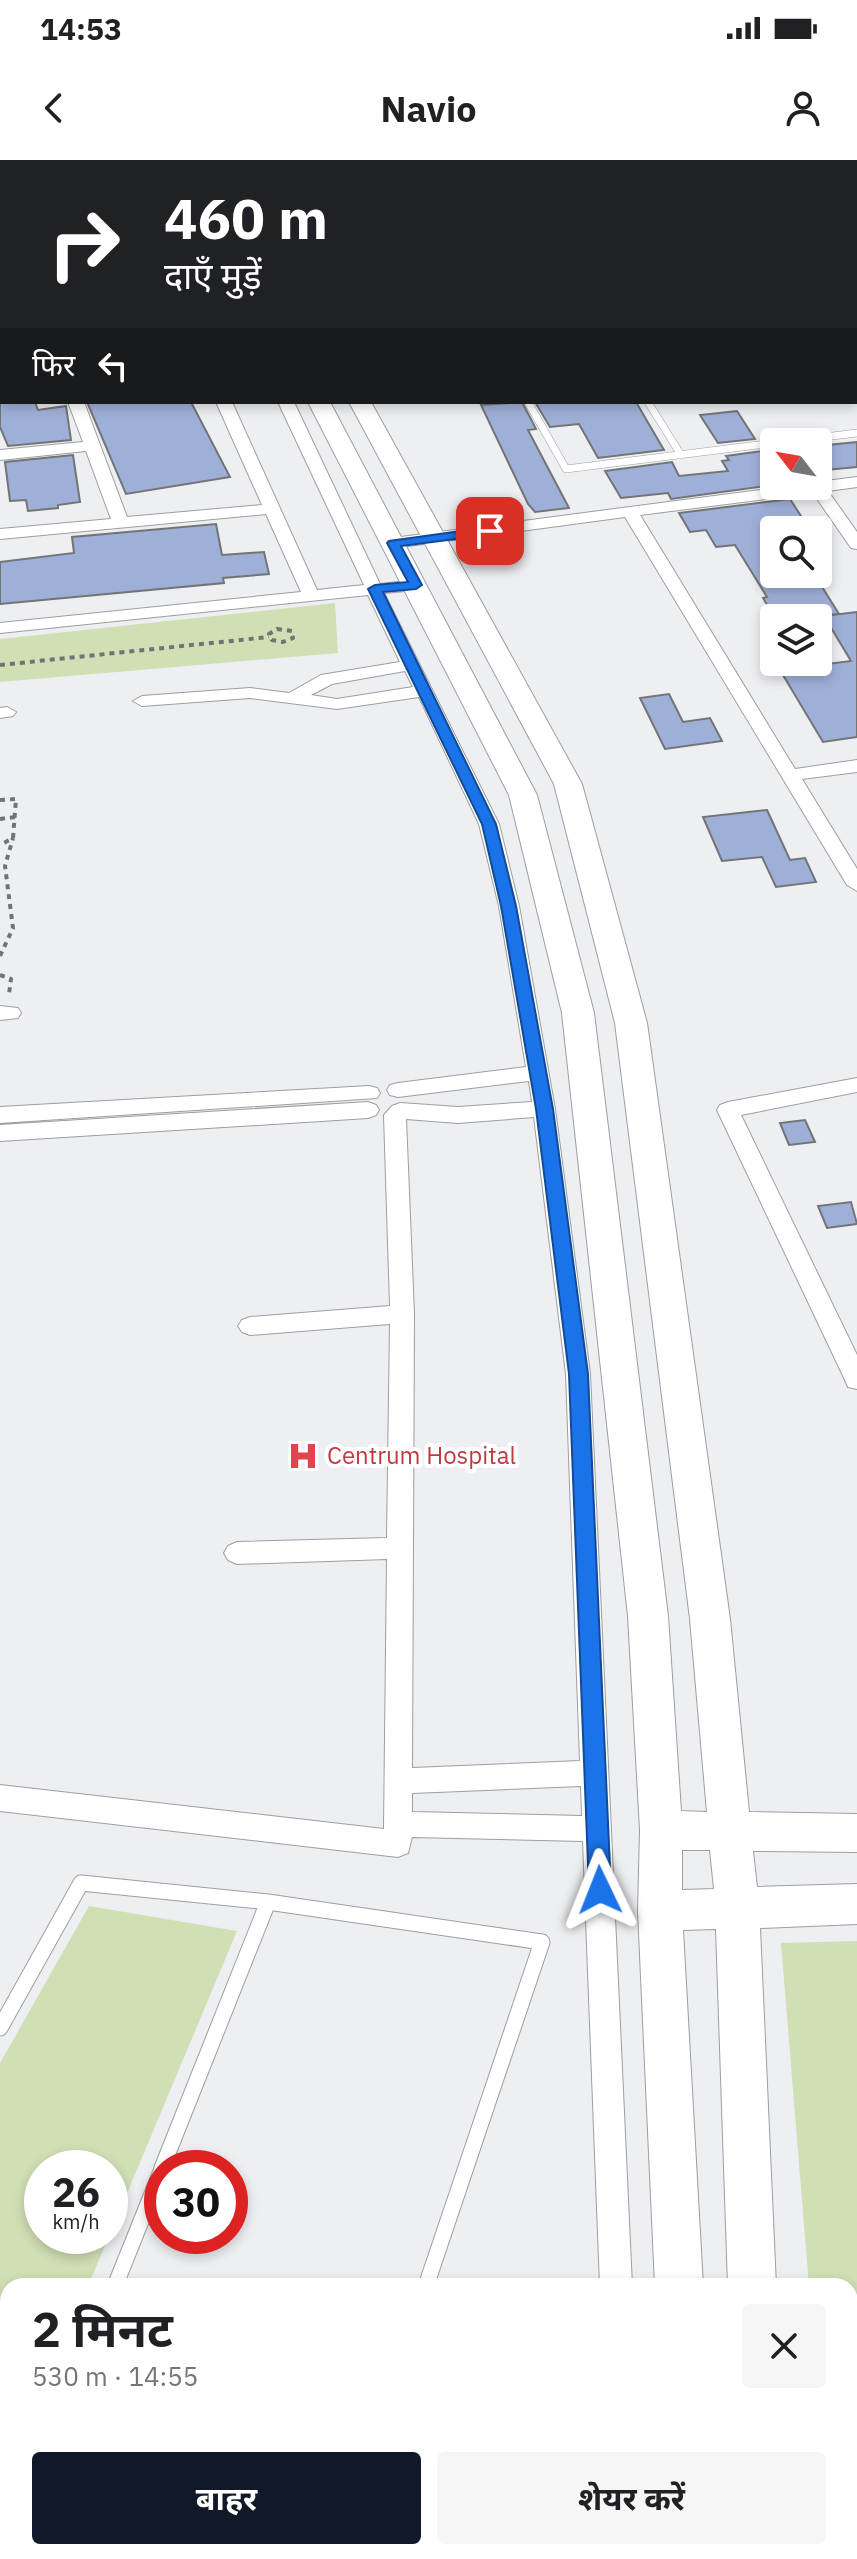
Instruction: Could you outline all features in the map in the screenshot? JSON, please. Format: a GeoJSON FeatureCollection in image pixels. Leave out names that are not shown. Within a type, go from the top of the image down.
{"type":"FeatureCollection","features":[{"type":"Feature","properties":{"kind":"street"},"geometry":{"type":"LineString","coordinates":[[77,404],[121,523]]}},
{"type":"Feature","properties":{"kind":"street"},"geometry":{"type":"LineString","coordinates":[[225,404],[311,596]]}},
{"type":"Feature","properties":{"kind":"street"},"geometry":{"type":"LineString","coordinates":[[287,404],[489,824],[509,906],[544,1109],[578,1374],[616,2278]]}},
{"type":"Feature","properties":{"kind":"street"},"geometry":{"type":"LineString","coordinates":[[320,404],[523,795],[578,1013],[648,1616],[661,1830],[660,1911],[679,2278]]}},
{"type":"Feature","properties":{"kind":"street"},"geometry":{"type":"LineString","coordinates":[[361,404],[568,784],[631,1023],[710,1619],[737,1908],[752,2278]]}},
{"type":"Feature","properties":{"kind":"street"},"geometry":{"type":"LineString","coordinates":[[0,455],[92,446]]}},
{"type":"Feature","properties":{"kind":"street"},"geometry":{"type":"LineString","coordinates":[[832,485],[857,482]]}},
{"type":"Feature","properties":{"kind":"street"},"geometry":{"type":"LineString","coordinates":[[393,543],[760,495]]}},
{"type":"Feature","properties":{"kind":"street"},"geometry":{"type":"LineString","coordinates":[[826,500],[857,544]]}},
{"type":"Feature","properties":{"kind":"street"},"geometry":{"type":"LineString","coordinates":[[0,534],[273,509]]}},
{"type":"Feature","properties":{"kind":"street"},"geometry":{"type":"LineString","coordinates":[[630,513],[857,885]]}},
{"type":"Feature","properties":{"kind":"street"},"geometry":{"type":"LineString","coordinates":[[0,628],[416,585]]}},
{"type":"Feature","properties":{"kind":"street"},"geometry":{"type":"LineString","coordinates":[[291,699],[327,679],[411,665]]}},
{"type":"Feature","properties":{"kind":"street"},"geometry":{"type":"LineString","coordinates":[[142,701],[250,693],[337,704],[425,691]]}},
{"type":"Feature","properties":{"kind":"street"},"geometry":{"type":"LineString","coordinates":[[792,775],[857,766]]}},
{"type":"Feature","properties":{"kind":"street"},"geometry":{"type":"LineString","coordinates":[[369,1101],[381,1116],[398,1105],[538,1073]]}},
{"type":"Feature","properties":{"kind":"street"},"geometry":{"type":"LineString","coordinates":[[857,1085],[728,1110],[857,1380]]}},
{"type":"Feature","properties":{"kind":"street"},"geometry":{"type":"LineString","coordinates":[[0,1115],[369,1101]]}},
{"type":"Feature","properties":{"kind":"street"},"geometry":{"type":"LineString","coordinates":[[0,1133],[369,1101]]}},
{"type":"Feature","properties":{"kind":"street"},"geometry":{"type":"LineString","coordinates":[[398,1105],[458,1115],[544,1109]]}},
{"type":"Feature","properties":{"kind":"street"},"geometry":{"type":"LineString","coordinates":[[0,1798],[398,1844],[402,1314],[398,1105]]}},
{"type":"Feature","properties":{"kind":"street"},"geometry":{"type":"LineString","coordinates":[[250,1326],[402,1314]]}},
{"type":"Feature","properties":{"kind":"street"},"geometry":{"type":"LineString","coordinates":[[237,1553],[400,1548]]}},
{"type":"Feature","properties":{"kind":"street"},"geometry":{"type":"LineString","coordinates":[[398,1781],[595,1773]]}},
{"type":"Feature","properties":{"kind":"street"},"geometry":{"type":"LineString","coordinates":[[398,1824],[598,1829]]}},
{"type":"Feature","properties":{"kind":"street"},"geometry":{"type":"LineString","coordinates":[[661,1830],[857,1833]]}},
{"type":"Feature","properties":{"kind":"street"},"geometry":{"type":"LineString","coordinates":[[660,1911],[857,1904]]}},
{"type":"Feature","properties":{"kind":"lane"},"geometry":{"type":"LineString","coordinates":[[529,404],[566,469],[760,445]]}},
{"type":"Feature","properties":{"kind":"lane"},"geometry":{"type":"LineString","coordinates":[[649,404],[681,455]]}},
{"type":"Feature","properties":{"kind":"lane"},"geometry":{"type":"LineString","coordinates":[[832,436],[857,433]]}},
{"type":"Feature","properties":{"kind":"lane"},"geometry":{"type":"LineString","coordinates":[[0,2028],[81,1883],[268,1902],[542,1942],[429,2278]]}},
{"type":"Feature","properties":{"kind":"lane"},"geometry":{"type":"LineString","coordinates":[[169,2150],[268,1902]]}},
{"type":"Feature","properties":{"kind":"lane"},"geometry":{"type":"LineString","coordinates":[[118,2278],[144,2213]]}},
{"type":"Feature","properties":{"kind":"path"},"geometry":{"type":"LineString","coordinates":[[0,665],[269,637],[283,642],[293,638],[294,633],[277,629],[269,637]]}},
{"type":"Feature","properties":{"kind":"path"},"geometry":{"type":"LineString","coordinates":[[0,800],[16,799],[13,838],[5,875],[13,928],[1,953]]}},
{"type":"Feature","properties":{"kind":"path"},"geometry":{"type":"LineString","coordinates":[[0,819],[15,817]]}},
{"type":"Feature","properties":{"kind":"path"},"geometry":{"type":"LineString","coordinates":[[0,845],[13,838]]}},
{"type":"Feature","properties":{"kind":"path"},"geometry":{"type":"LineString","coordinates":[[0,975],[11,979],[5,1008]]}},
{"type":"Feature","properties":{"kind":"green space"},"geometry":{"type":"Polygon","coordinates":[[[335,603],[338,653],[0,682],[0,639],[335,603]]]}},
{"type":"Feature","properties":{"kind":"green space"},"geometry":{"type":"Polygon","coordinates":[[[89,1906],[237,1931],[128,2191],[128,2150],[24,2150],[24,2254],[101,2254],[91,2278],[0,2278],[0,2063],[89,1906]]]}},
{"type":"Feature","properties":{"kind":"green space"},"geometry":{"type":"Polygon","coordinates":[[[857,1941],[857,2278],[808,2278],[781,1943],[857,1941]]]}},
{"type":"Feature","properties":{"kind":"building"},"geometry":{"type":"Polygon","coordinates":[[[0,404],[36,404],[38,410],[66,406],[71,440],[8,446],[0,427],[0,404]]]}},
{"type":"Feature","properties":{"kind":"building"},"geometry":{"type":"Polygon","coordinates":[[[88,404],[192,404],[230,477],[126,494],[88,404]]]}},
{"type":"Feature","properties":{"kind":"building"},"geometry":{"type":"Polygon","coordinates":[[[523,404],[536,429],[528,430],[569,508],[535,512],[528,504],[481,405],[523,404]]]}},
{"type":"Feature","properties":{"kind":"building"},"geometry":{"type":"Polygon","coordinates":[[[536,404],[637,404],[664,450],[598,458],[579,424],[550,427],[536,404]]]}},
{"type":"Feature","properties":{"kind":"building"},"geometry":{"type":"Polygon","coordinates":[[[737,411],[755,439],[718,443],[700,415],[737,411]]]}},
{"type":"Feature","properties":{"kind":"building"},"geometry":{"type":"Polygon","coordinates":[[[857,442],[857,467],[832,469],[832,445],[857,442]]]}},
{"type":"Feature","properties":{"kind":"building"},"geometry":{"type":"Polygon","coordinates":[[[760,451],[760,487],[671,499],[668,493],[621,498],[605,471],[672,462],[679,476],[728,471],[722,461],[729,460],[726,456],[760,451]]]}},
{"type":"Feature","properties":{"kind":"building"},"geometry":{"type":"Polygon","coordinates":[[[73,455],[80,502],[28,511],[26,500],[10,501],[5,462],[73,455]]]}},
{"type":"Feature","properties":{"kind":"building"},"geometry":{"type":"Polygon","coordinates":[[[791,500],[801,516],[760,516],[760,586],[735,545],[716,547],[706,530],[690,532],[679,513],[791,500]]]}},
{"type":"Feature","properties":{"kind":"building"},"geometry":{"type":"Polygon","coordinates":[[[216,524],[222,555],[264,552],[269,574],[223,578],[224,583],[0,604],[0,562],[74,553],[72,537],[216,524]]]}},
{"type":"Feature","properties":{"kind":"building"},"geometry":{"type":"Polygon","coordinates":[[[761,588],[823,588],[839,614],[832,614],[832,604],[767,604],[763,598],[767,597],[761,588]]]}},
{"type":"Feature","properties":{"kind":"building"},"geometry":{"type":"Polygon","coordinates":[[[857,612],[857,737],[823,742],[784,676],[832,676],[832,663],[851,661],[832,629],[832,615],[857,612]]]}},
{"type":"Feature","properties":{"kind":"building"},"geometry":{"type":"Polygon","coordinates":[[[669,694],[683,722],[710,718],[722,741],[665,749],[640,698],[669,694]]]}},
{"type":"Feature","properties":{"kind":"building"},"geometry":{"type":"Polygon","coordinates":[[[767,810],[790,860],[805,858],[816,882],[776,887],[762,857],[722,861],[703,817],[767,810]]]}},
{"type":"Feature","properties":{"kind":"building"},"geometry":{"type":"Polygon","coordinates":[[[805,1120],[815,1142],[789,1145],[780,1123],[805,1120]]]}},
{"type":"Feature","properties":{"kind":"building"},"geometry":{"type":"Polygon","coordinates":[[[851,1202],[857,1224],[827,1228],[818,1206],[851,1202]]]}},
{"type":"Feature","properties":{"kind":"place","name":"Centrum Hospital"},"geometry":{"type":"Point","coordinates":[303,1456]}},
{"type":"Feature","properties":{"kind":"route"},"geometry":{"type":"LineString","coordinates":[[490,531],[393,543],[416,585],[375,589],[489,824],[509,906],[544,1109],[578,1374],[600,1890]]}}]}
